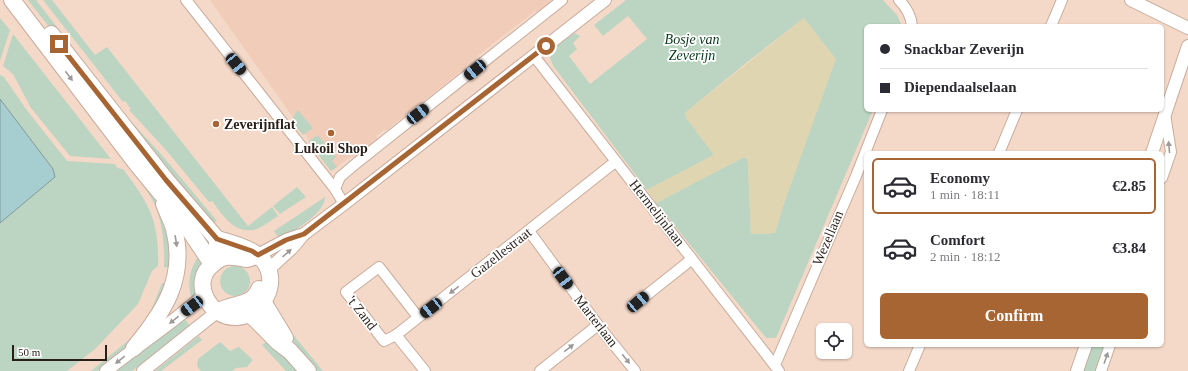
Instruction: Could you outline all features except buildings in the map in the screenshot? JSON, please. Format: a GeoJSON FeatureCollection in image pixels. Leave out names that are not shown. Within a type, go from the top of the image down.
{"type":"FeatureCollection","features":[{"type":"Feature","properties":{"kind":"main road"},"geometry":{"type":"LineString","coordinates":[[12,0],[159,191],[172,204],[212,264]]}},
{"type":"Feature","properties":{"kind":"main road"},"geometry":{"type":"LineString","coordinates":[[24,0],[166,180],[217,239],[217,246],[253,257],[266,264],[270,284],[250,314],[232,317],[218,311],[209,304],[204,295],[204,275],[212,264],[231,251]]}},
{"type":"Feature","properties":{"kind":"main road"},"geometry":{"type":"LineString","coordinates":[[134,348],[158,319],[171,293],[176,277],[178,252],[174,229],[159,191]]}},
{"type":"Feature","properties":{"kind":"main road"},"geometry":{"type":"LineString","coordinates":[[253,257],[260,277],[260,298],[285,337],[290,350]]}},
{"type":"Feature","properties":{"kind":"main road"},"geometry":{"type":"LineString","coordinates":[[218,311],[225,307],[247,303],[260,298]]}},
{"type":"Feature","properties":{"kind":"main road"},"geometry":{"type":"LineString","coordinates":[[250,314],[278,342],[290,350],[308,371]]}},
{"type":"Feature","properties":{"kind":"street"},"geometry":{"type":"LineString","coordinates":[[186,0],[335,189],[344,204]]}},
{"type":"Feature","properties":{"kind":"street"},"geometry":{"type":"LineString","coordinates":[[335,189],[340,178],[359,161],[562,0]]}},
{"type":"Feature","properties":{"kind":"street"},"geometry":{"type":"LineString","coordinates":[[268,270],[292,248],[304,234],[605,0]]}},
{"type":"Feature","properties":{"kind":"street"},"geometry":{"type":"LineString","coordinates":[[899,0],[911,16],[912,24]]}},
{"type":"Feature","properties":{"kind":"street"},"geometry":{"type":"LineString","coordinates":[[1052,24],[1062,0]]}},
{"type":"Feature","properties":{"kind":"street"},"geometry":{"type":"LineString","coordinates":[[1131,0],[1188,28]]}},
{"type":"Feature","properties":{"kind":"street"},"geometry":{"type":"LineString","coordinates":[[1153,151],[1188,46]]}},
{"type":"Feature","properties":{"kind":"street","name":"Hermelijnlaan"},"geometry":{"type":"LineString","coordinates":[[534,56],[615,162],[777,368]]}},
{"type":"Feature","properties":{"kind":"street","name":"Wezellaan"},"geometry":{"type":"LineString","coordinates":[[866,151],[881,112]]}},
{"type":"Feature","properties":{"kind":"street"},"geometry":{"type":"LineString","coordinates":[[1000,151],[1016,112]]}},
{"type":"Feature","properties":{"kind":"street"},"geometry":{"type":"LineString","coordinates":[[1164,172],[1170,152],[1165,114]]}},
{"type":"Feature","properties":{"kind":"street","name":"Wezellaan"},"geometry":{"type":"LineString","coordinates":[[777,368],[864,156]]}},
{"type":"Feature","properties":{"kind":"street","name":"Gazellestraat"},"geometry":{"type":"LineString","coordinates":[[384,341],[396,335],[615,162]]}},
{"type":"Feature","properties":{"kind":"street","name":"Marterlaan"},"geometry":{"type":"LineString","coordinates":[[529,231],[598,325],[635,371]]}},
{"type":"Feature","properties":{"kind":"street"},"geometry":{"type":"LineString","coordinates":[[253,257],[286,240],[304,234]]}},
{"type":"Feature","properties":{"kind":"street"},"geometry":{"type":"LineString","coordinates":[[638,302],[692,258]]}},
{"type":"Feature","properties":{"kind":"street","name":"'t Zand"},"geometry":{"type":"LineString","coordinates":[[384,341],[346,292],[379,267],[418,317]]}},
{"type":"Feature","properties":{"kind":"street"},"geometry":{"type":"LineString","coordinates":[[106,371],[134,348],[157,334],[204,295]]}},
{"type":"Feature","properties":{"kind":"street"},"geometry":{"type":"LineString","coordinates":[[143,371],[218,311]]}},
{"type":"Feature","properties":{"kind":"street"},"geometry":{"type":"LineString","coordinates":[[540,371],[598,325]]}},
{"type":"Feature","properties":{"kind":"street"},"geometry":{"type":"LineString","coordinates":[[396,335],[425,371]]}},
{"type":"Feature","properties":{"kind":"street"},"geometry":{"type":"LineString","coordinates":[[909,371],[919,347]]}},
{"type":"Feature","properties":{"kind":"street"},"geometry":{"type":"LineString","coordinates":[[1078,371],[1085,347]]}},
{"type":"Feature","properties":{"kind":"street"},"geometry":{"type":"LineString","coordinates":[[1102,371],[1109,347]]}},
{"type":"Feature","properties":{"kind":"shaded area"},"geometry":{"type":"Polygon","coordinates":[[[210,0],[552,0],[537,12],[535,11],[466,65],[464,69],[387,130],[384,130],[376,136],[379,140],[355,159],[352,156],[331,171],[210,0]]]}},
{"type":"Feature","properties":{"kind":"green space"},"geometry":{"type":"Polygon","coordinates":[[[28,0],[36,0],[126,116],[161,154],[217,221],[214,223],[158,157],[134,136],[28,0]]]}},
{"type":"Feature","properties":{"kind":"green space"},"geometry":{"type":"Polygon","coordinates":[[[43,0],[52,0],[95,55],[107,47],[248,226],[272,207],[278,216],[263,226],[253,230],[240,229],[229,222],[212,201],[209,202],[166,150],[129,110],[131,109],[125,101],[123,102],[43,0]]]}},
{"type":"Feature","properties":{"kind":"green space","name":"Bosje van Zeverijn"},"geometry":{"type":"Polygon","coordinates":[[[626,0],[883,0],[897,15],[901,24],[864,24],[864,112],[872,112],[776,338],[766,338],[656,203],[744,157],[747,159],[748,163],[751,234],[775,233],[801,155],[804,18],[685,113],[714,155],[647,190],[554,67],[550,58],[556,47],[564,40],[575,33],[580,36],[573,43],[577,49],[569,56],[590,84],[647,39],[628,16],[603,36],[594,25],[626,0]]]}},
{"type":"Feature","properties":{"kind":"green space"},"geometry":{"type":"Polygon","coordinates":[[[0,18],[10,30],[0,61],[0,18]]]}},
{"type":"Feature","properties":{"kind":"green space"},"geometry":{"type":"Polygon","coordinates":[[[13,34],[111,159],[70,156],[31,108],[13,74],[3,66],[13,34]]]}},
{"type":"Feature","properties":{"kind":"green space"},"geometry":{"type":"Polygon","coordinates":[[[0,75],[4,77],[26,109],[67,161],[115,164],[117,168],[123,169],[146,203],[151,214],[157,236],[158,266],[152,271],[138,304],[95,349],[67,371],[0,371],[0,223],[55,177],[53,169],[0,99],[0,75]]]}},
{"type":"Feature","properties":{"kind":"green space"},"geometry":{"type":"Polygon","coordinates":[[[298,110],[313,128],[303,135],[291,121],[298,110]]]}},
{"type":"Feature","properties":{"kind":"green space"},"geometry":{"type":"Polygon","coordinates":[[[318,135],[336,157],[332,161],[337,167],[331,171],[308,142],[318,135]]]}},
{"type":"Feature","properties":{"kind":"green space"},"geometry":{"type":"Polygon","coordinates":[[[127,162],[152,193],[166,220],[172,268],[164,267],[163,237],[156,207],[139,180],[125,163],[127,162]]]}},
{"type":"Feature","properties":{"kind":"green space"},"geometry":{"type":"Polygon","coordinates":[[[297,187],[306,197],[280,214],[273,206],[297,187]]]}},
{"type":"Feature","properties":{"kind":"green space"},"geometry":{"type":"Polygon","coordinates":[[[325,197],[324,203],[320,210],[314,216],[280,240],[274,231],[325,197]]]}},
{"type":"Feature","properties":{"kind":"green space"},"geometry":{"type":"Polygon","coordinates":[[[200,254],[200,277],[197,289],[192,299],[189,287],[190,275],[191,270],[200,254]]]}},
{"type":"Feature","properties":{"kind":"green space"},"geometry":{"type":"Polygon","coordinates":[[[235,266],[246,270],[250,281],[246,292],[235,296],[224,292],[220,281],[224,270],[235,266]]]}},
{"type":"Feature","properties":{"kind":"green space"},"geometry":{"type":"Polygon","coordinates":[[[162,283],[168,283],[167,289],[133,343],[97,371],[91,371],[135,335],[149,316],[162,283]]]}},
{"type":"Feature","properties":{"kind":"green space"},"geometry":{"type":"Polygon","coordinates":[[[183,317],[190,326],[132,371],[115,371],[183,317]]]}},
{"type":"Feature","properties":{"kind":"green space"},"geometry":{"type":"Polygon","coordinates":[[[286,326],[323,371],[316,371],[283,328],[286,326]]]}},
{"type":"Feature","properties":{"kind":"green space"},"geometry":{"type":"Polygon","coordinates":[[[199,336],[202,340],[161,371],[155,371],[199,336]]]}},
{"type":"Feature","properties":{"kind":"green space"},"geometry":{"type":"Polygon","coordinates":[[[270,339],[298,371],[286,371],[262,345],[270,339]]]}},
{"type":"Feature","properties":{"kind":"green space"},"geometry":{"type":"Polygon","coordinates":[[[220,342],[230,351],[239,347],[252,359],[252,361],[247,367],[236,368],[232,371],[201,371],[197,366],[198,359],[220,342]]]}},
{"type":"Feature","properties":{"kind":"green space"},"geometry":{"type":"Polygon","coordinates":[[[1091,347],[1104,347],[1096,371],[1083,371],[1091,347]]]}},
{"type":"Feature","properties":{"kind":"sand"},"geometry":{"type":"Polygon","coordinates":[[[804,18],[836,59],[783,206],[775,233],[751,234],[748,163],[747,159],[744,157],[656,203],[647,190],[714,155],[686,118],[685,113],[804,18]]]}},
{"type":"Feature","properties":{"kind":"water"},"geometry":{"type":"Polygon","coordinates":[[[0,99],[53,169],[55,177],[0,223],[0,99]]]}},
{"type":"Feature","properties":{"kind":"place","name":"Zeverijnflat"},"geometry":{"type":"Point","coordinates":[216,124]}},
{"type":"Feature","properties":{"kind":"place","name":"Lukoil Shop"},"geometry":{"type":"Point","coordinates":[331,133]}},
{"type":"Feature","properties":{"kind":"route"},"geometry":{"type":"LineString","coordinates":[[59,44],[166,180],[217,239],[252,251],[258,255],[286,240],[304,234],[546,46]]}}]}
